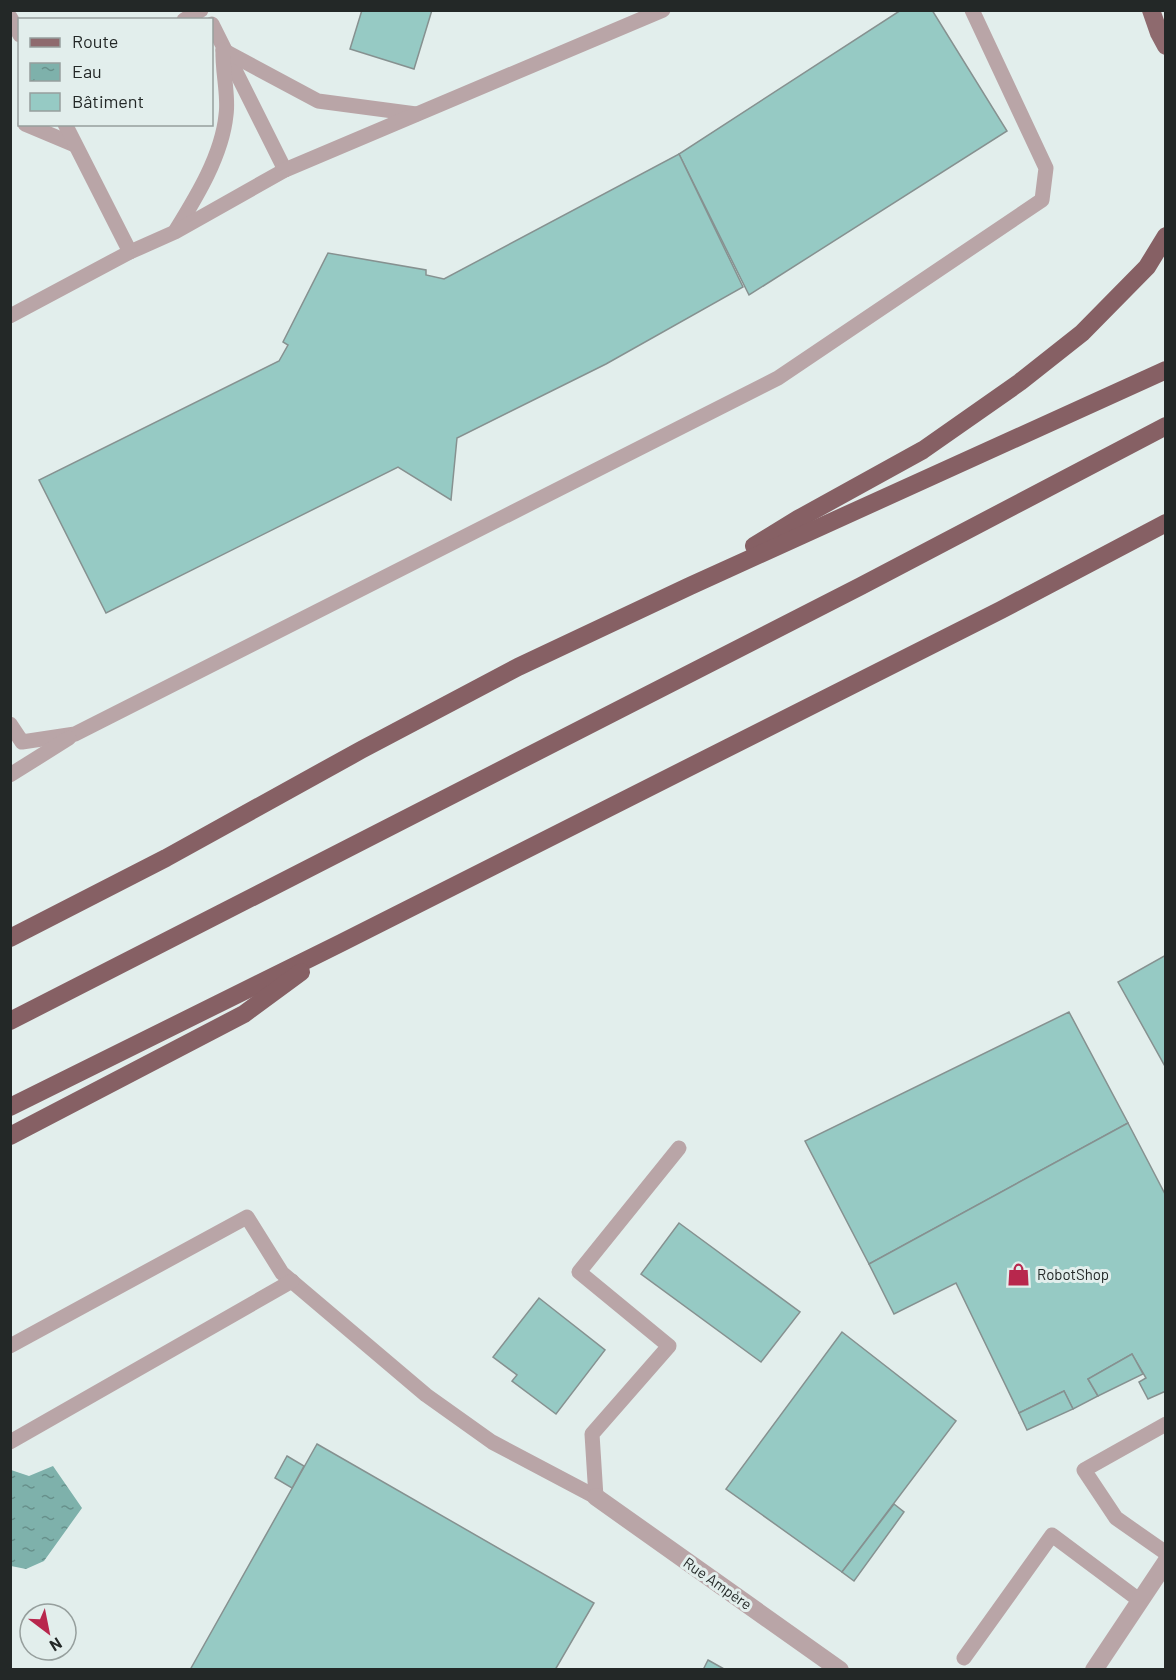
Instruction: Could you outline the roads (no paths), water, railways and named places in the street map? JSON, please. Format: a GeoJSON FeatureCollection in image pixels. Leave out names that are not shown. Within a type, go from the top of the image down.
{"type":"FeatureCollection","features":[{"type":"Feature","properties":{"kind":"highway"},"geometry":{"type":"LineString","coordinates":[[690,586],[798,519],[923,450],[1020,382],[1082,333],[1147,267],[1166,236]]}},
{"type":"Feature","properties":{"kind":"highway"},"geometry":{"type":"LineString","coordinates":[[10,938],[166,858],[361,750],[518,667],[690,586],[1166,370]]}},
{"type":"Feature","properties":{"kind":"highway"},"geometry":{"type":"LineString","coordinates":[[10,1021],[861,586],[1166,426]]}},
{"type":"Feature","properties":{"kind":"highway"},"geometry":{"type":"LineString","coordinates":[[10,1107],[341,943],[969,626],[1166,523]]}},
{"type":"Feature","properties":{"kind":"highway"},"geometry":{"type":"LineString","coordinates":[[10,1136],[244,1014],[341,943]]}},
{"type":"Feature","properties":{"kind":"main road"},"geometry":{"type":"LineString","coordinates":[[1151,10],[1166,46]]}},
{"type":"Feature","properties":{"kind":"street","name":"Rue Ampère"},"geometry":{"type":"LineString","coordinates":[[596,1497],[840,1670]]}},
{"type":"Feature","properties":{"kind":"street"},"geometry":{"type":"LineString","coordinates":[[1094,1670],[1166,1562]]}},
{"type":"Feature","properties":{"kind":"lane"},"geometry":{"type":"LineString","coordinates":[[188,18],[203,10]]}},
{"type":"Feature","properties":{"kind":"lane"},"geometry":{"type":"LineString","coordinates":[[10,316],[130,252],[175,232],[285,170],[663,10]]}},
{"type":"Feature","properties":{"kind":"lane"},"geometry":{"type":"LineString","coordinates":[[10,775],[75,734],[778,378],[1042,200],[1046,168],[972,10]]}},
{"type":"Feature","properties":{"kind":"lane"},"geometry":{"type":"LineString","coordinates":[[10,17],[18,31]]}},
{"type":"Feature","properties":{"kind":"lane"},"geometry":{"type":"LineString","coordinates":[[213,26],[285,170]]}},
{"type":"Feature","properties":{"kind":"lane"},"geometry":{"type":"LineString","coordinates":[[223,50],[318,101],[416,114]]}},
{"type":"Feature","properties":{"kind":"lane"},"geometry":{"type":"LineString","coordinates":[[175,232],[213,163],[224,124],[226,114],[223,50]]}},
{"type":"Feature","properties":{"kind":"lane"},"geometry":{"type":"LineString","coordinates":[[30,126],[75,145]]}},
{"type":"Feature","properties":{"kind":"lane"},"geometry":{"type":"LineString","coordinates":[[66,126],[130,252]]}},
{"type":"Feature","properties":{"kind":"lane"},"geometry":{"type":"LineString","coordinates":[[10,724],[22,742],[75,734]]}},
{"type":"Feature","properties":{"kind":"lane"},"geometry":{"type":"LineString","coordinates":[[596,1497],[592,1434],[669,1346],[579,1272],[679,1148]]}},
{"type":"Feature","properties":{"kind":"lane"},"geometry":{"type":"LineString","coordinates":[[10,1346],[247,1217],[282,1273],[426,1395],[492,1442],[596,1497]]}},
{"type":"Feature","properties":{"kind":"lane"},"geometry":{"type":"LineString","coordinates":[[10,1442],[292,1281]]}},
{"type":"Feature","properties":{"kind":"lane"},"geometry":{"type":"LineString","coordinates":[[1166,1424],[1084,1470],[1116,1518],[1166,1553]]}},
{"type":"Feature","properties":{"kind":"lane"},"geometry":{"type":"LineString","coordinates":[[964,1658],[1052,1535],[1139,1600]]}},
{"type":"Feature","properties":{"kind":"water"},"geometry":{"type":"Polygon","coordinates":[[[53,1466],[82,1508],[44,1561],[26,1569],[11,1566],[11,1470],[29,1476],[53,1466]]]}},
{"type":"Feature","properties":{"kind":"place","name":"RobotShop"},"geometry":{"type":"Point","coordinates":[1019,1274]}}]}
